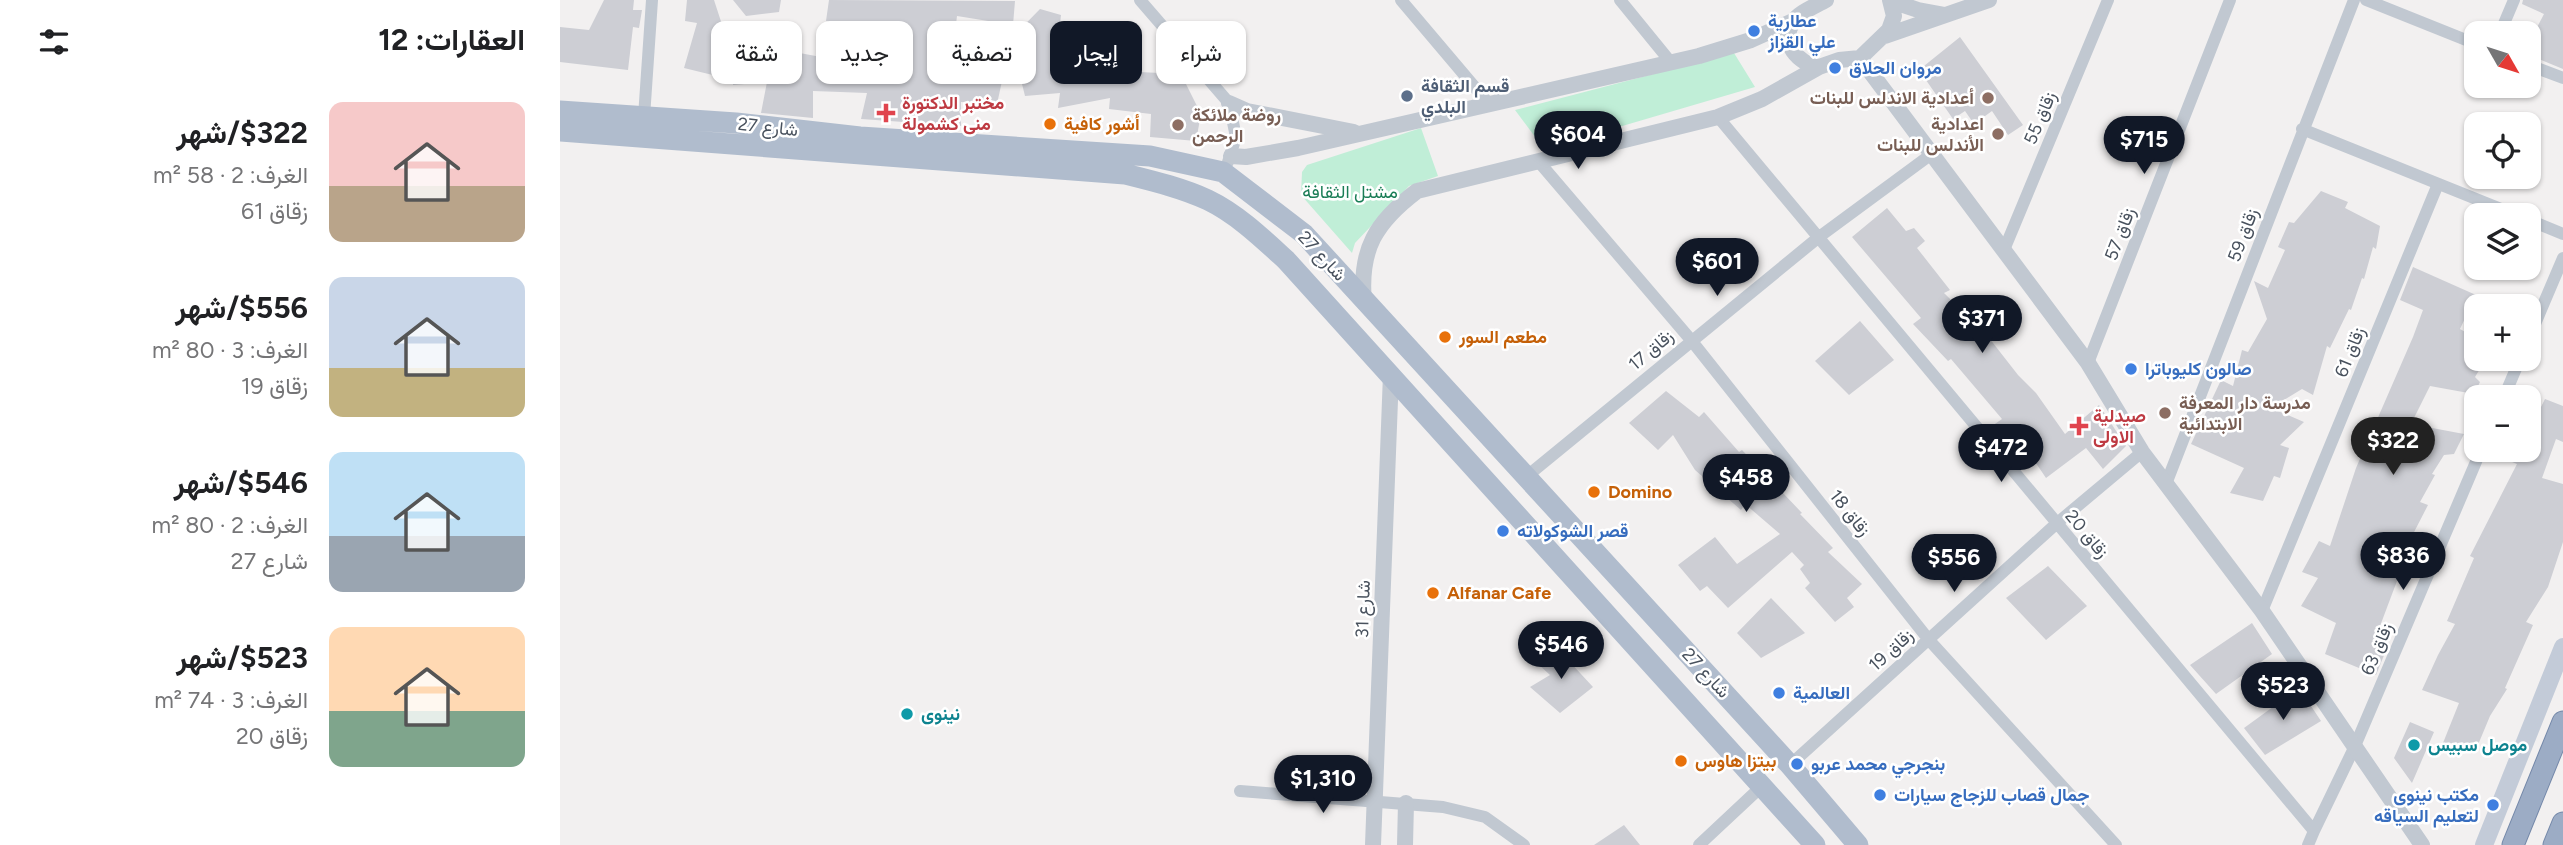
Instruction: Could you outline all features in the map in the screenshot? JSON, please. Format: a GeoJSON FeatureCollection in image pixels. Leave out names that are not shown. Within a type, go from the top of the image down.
{"type":"FeatureCollection","features":[{"type":"Feature","properties":{"kind":"highway"},"geometry":{"type":"LineString","coordinates":[[2513,845],[2563,722]]}},
{"type":"Feature","properties":{"kind":"highway"},"geometry":{"type":"LineString","coordinates":[[2554,845],[2563,823]]}},
{"type":"Feature","properties":{"kind":"main road","name":"شارع 27"},"geometry":{"type":"LineString","coordinates":[[560,111],[860,137],[1150,156],[1227,164],[1304,234],[1790,765],[1858,845]]}},
{"type":"Feature","properties":{"kind":"main road","name":"شارع 27"},"geometry":{"type":"LineString","coordinates":[[560,131],[1125,174],[1170,186],[1210,201],[1251,229],[1286,260],[1815,845]]}},
{"type":"Feature","properties":{"kind":"main road"},"geometry":{"type":"LineString","coordinates":[[1587,593],[1611,570]]}},
{"type":"Feature","properties":{"kind":"main road"},"geometry":{"type":"LineString","coordinates":[[2484,845],[2563,648]]}},
{"type":"Feature","properties":{"kind":"street"},"geometry":{"type":"LineString","coordinates":[[644,117],[652,0]]}},
{"type":"Feature","properties":{"kind":"street"},"geometry":{"type":"LineString","coordinates":[[1140,0],[1229,103],[1247,111],[1356,133]]}},
{"type":"Feature","properties":{"kind":"street"},"geometry":{"type":"LineString","coordinates":[[1401,0],[1489,104]]}},
{"type":"Feature","properties":{"kind":"street"},"geometry":{"type":"LineString","coordinates":[[1620,0],[1670,60]]}},
{"type":"Feature","properties":{"kind":"street"},"geometry":{"type":"LineString","coordinates":[[1227,164],[1246,157],[1298,148],[1729,48],[1793,21],[1824,0]]}},
{"type":"Feature","properties":{"kind":"street"},"geometry":{"type":"LineString","coordinates":[[1890,0],[1919,10],[1947,15]]}},
{"type":"Feature","properties":{"kind":"street"},"geometry":{"type":"LineString","coordinates":[[1885,36],[1894,16],[1890,0]]}},
{"type":"Feature","properties":{"kind":"street"},"geometry":{"type":"LineString","coordinates":[[1364,302],[1362,279],[1365,257],[1373,236],[1386,217],[1418,191],[1718,117],[1762,99],[1819,68],[1839,60],[1860,58],[1885,36],[1989,0]]}},
{"type":"Feature","properties":{"kind":"street","name":"زقاق 55"},"geometry":{"type":"LineString","coordinates":[[2004,250],[2108,0]]}},
{"type":"Feature","properties":{"kind":"street","name":"زقاق 57"},"geometry":{"type":"LineString","coordinates":[[2088,363],[2230,0]]}},
{"type":"Feature","properties":{"kind":"street","name":"زقاق 59"},"geometry":{"type":"LineString","coordinates":[[2166,484],[2354,0]]}},
{"type":"Feature","properties":{"kind":"street"},"geometry":{"type":"LineString","coordinates":[[2366,0],[2464,39]]}},
{"type":"Feature","properties":{"kind":"street"},"geometry":{"type":"LineString","coordinates":[[2505,21],[2514,0]]}},
{"type":"Feature","properties":{"kind":"street"},"geometry":{"type":"LineString","coordinates":[[1793,21],[1789,39],[1795,55],[1802,62],[1819,68]]}},
{"type":"Feature","properties":{"kind":"street"},"geometry":{"type":"LineString","coordinates":[[1860,58],[2088,363],[2142,452],[2262,611],[2422,845]]}},
{"type":"Feature","properties":{"kind":"street"},"geometry":{"type":"LineString","coordinates":[[2541,70],[2563,78]]}},
{"type":"Feature","properties":{"kind":"street"},"geometry":{"type":"LineString","coordinates":[[1227,164],[1236,136],[1229,103]]}},
{"type":"Feature","properties":{"kind":"street","name":"زقاق 20"},"geometry":{"type":"LineString","coordinates":[[1718,117],[2314,831]]}},
{"type":"Feature","properties":{"kind":"street"},"geometry":{"type":"LineString","coordinates":[[2302,129],[2486,203]]}},
{"type":"Feature","properties":{"kind":"street","name":"زقاق 17"},"geometry":{"type":"LineString","coordinates":[[1527,475],[1819,237],[1933,153]]}},
{"type":"Feature","properties":{"kind":"street","name":"زقاق 18"},"geometry":{"type":"LineString","coordinates":[[1539,162],[1691,340],[1929,640],[2116,845]]}},
{"type":"Feature","properties":{"kind":"street","name":"زقاق 61"},"geometry":{"type":"LineString","coordinates":[[2262,611],[2438,184]]}},
{"type":"Feature","properties":{"kind":"street"},"geometry":{"type":"LineString","coordinates":[[2541,225],[2563,234]]}},
{"type":"Feature","properties":{"kind":"street"},"geometry":{"type":"LineString","coordinates":[[2541,310],[2563,258]]}},
{"type":"Feature","properties":{"kind":"street","name":"شارع 31"},"geometry":{"type":"LineString","coordinates":[[1373,845],[1391,374]]}},
{"type":"Feature","properties":{"kind":"street","name":"زقاق 19"},"geometry":{"type":"LineString","coordinates":[[1790,765],[2056,524],[2142,452]]}},
{"type":"Feature","properties":{"kind":"street","name":"زقاق 63"},"geometry":{"type":"LineString","coordinates":[[2314,831],[2355,746],[2476,462]]}},
{"type":"Feature","properties":{"kind":"street"},"geometry":{"type":"LineString","coordinates":[[1699,845],[1762,786]]}},
{"type":"Feature","properties":{"kind":"street"},"geometry":{"type":"LineString","coordinates":[[1240,791],[1443,807],[1485,817],[1524,845]]}},
{"type":"Feature","properties":{"kind":"street"},"geometry":{"type":"LineString","coordinates":[[1405,845],[1406,803]]}},
{"type":"Feature","properties":{"kind":"street"},"geometry":{"type":"LineString","coordinates":[[2308,845],[2314,831]]}},
{"type":"Feature","properties":{"kind":"green space"},"geometry":{"type":"Polygon","coordinates":[[[1734,53],[1755,87],[1544,149],[1515,110],[1734,53]]]}},
{"type":"Feature","properties":{"kind":"green space","name":"مشتل الثقافة"},"geometry":{"type":"Polygon","coordinates":[[[1421,128],[1438,176],[1409,186],[1355,243],[1352,253],[1301,195],[1302,172],[1307,165],[1421,128]]]}},
{"type":"Feature","properties":{"kind":"building"},"geometry":{"type":"Polygon","coordinates":[[[604,0],[634,0],[633,10],[642,10],[639,28],[633,27],[628,70],[560,62],[560,27],[589,30],[604,0]]]}},
{"type":"Feature","properties":{"kind":"building"},"geometry":{"type":"Polygon","coordinates":[[[687,0],[714,0],[721,21],[711,21],[711,75],[684,68],[697,23],[685,21],[687,0]]]}},
{"type":"Feature","properties":{"kind":"building"},"geometry":{"type":"Polygon","coordinates":[[[733,0],[781,0],[779,12],[746,16],[733,0]]]}},
{"type":"Feature","properties":{"kind":"building"},"geometry":{"type":"Polygon","coordinates":[[[829,0],[1015,1],[1013,21],[988,21],[957,16],[956,21],[927,21],[927,84],[1001,84],[997,104],[961,102],[961,126],[861,119],[867,93],[813,91],[813,118],[761,113],[767,84],[802,84],[802,53],[816,56],[816,84],[913,84],[913,21],[826,21],[829,0]]]}},
{"type":"Feature","properties":{"kind":"building"},"geometry":{"type":"Polygon","coordinates":[[[2523,0],[2563,0],[2563,69],[2541,60],[2540,21],[2544,14],[2522,4],[2523,0]]]}},
{"type":"Feature","properties":{"kind":"building"},"geometry":{"type":"Polygon","coordinates":[[[1040,9],[1061,15],[1060,21],[1050,21],[1050,84],[1142,84],[1142,72],[1156,73],[1156,84],[1186,84],[1201,114],[1196,141],[1150,137],[1151,114],[1109,109],[1110,98],[1058,108],[1060,93],[1025,96],[1022,84],[1036,84],[1036,21],[1028,21],[1040,9]]]}},
{"type":"Feature","properties":{"kind":"building"},"geometry":{"type":"Polygon","coordinates":[[[1960,37],[2023,125],[2008,135],[1992,111],[1974,124],[1965,111],[1953,119],[1919,70],[1960,37]]]}},
{"type":"Feature","properties":{"kind":"building"},"geometry":{"type":"Polygon","coordinates":[[[2321,191],[2348,202],[2345,208],[2380,226],[2376,249],[2373,247],[2351,310],[2349,309],[2330,348],[2327,346],[2313,395],[2302,389],[2271,408],[2304,422],[2280,445],[2289,448],[2280,478],[2274,476],[2263,501],[2230,493],[2244,468],[2191,444],[2221,380],[2233,386],[2242,350],[2248,352],[2267,319],[2254,281],[2268,288],[2285,250],[2278,247],[2289,222],[2294,223],[2321,191]]]}},
{"type":"Feature","properties":{"kind":"building"},"geometry":{"type":"Polygon","coordinates":[[[1887,208],[1906,231],[1914,228],[1925,241],[1917,248],[1950,290],[1944,293],[1986,334],[2036,393],[2065,434],[2099,405],[2126,446],[2103,469],[2086,448],[2046,478],[2021,441],[2010,447],[1992,426],[2002,419],[1951,359],[1948,361],[1913,324],[1921,318],[1852,237],[1887,208]]]}},
{"type":"Feature","properties":{"kind":"building"},"geometry":{"type":"Polygon","coordinates":[[[2413,267],[2474,294],[2464,294],[2464,320],[2460,329],[2464,331],[2464,371],[2479,371],[2475,377],[2480,382],[2478,385],[2464,385],[2464,392],[2430,386],[2411,424],[2464,434],[2454,454],[2444,455],[2432,474],[2435,475],[2420,502],[2428,505],[2394,571],[2400,573],[2374,642],[2387,648],[2376,675],[2325,654],[2336,623],[2301,606],[2318,578],[2302,572],[2319,541],[2330,546],[2356,468],[2423,310],[2400,300],[2413,267]]]}},
{"type":"Feature","properties":{"kind":"building"},"geometry":{"type":"Polygon","coordinates":[[[1860,321],[1894,360],[1849,395],[1815,361],[1860,321]]]}},
{"type":"Feature","properties":{"kind":"building"},"geometry":{"type":"Polygon","coordinates":[[[1666,391],[1699,417],[1704,412],[1739,452],[1742,450],[1833,548],[1828,552],[1862,584],[1847,598],[1854,607],[1835,622],[1805,588],[1810,583],[1800,569],[1804,565],[1792,552],[1728,608],[1707,586],[1700,591],[1678,565],[1715,537],[1737,564],[1780,534],[1745,504],[1741,510],[1695,470],[1673,435],[1658,450],[1629,423],[1666,391]]]}},
{"type":"Feature","properties":{"kind":"building"},"geometry":{"type":"Polygon","coordinates":[[[2545,399],[2563,406],[2563,442],[2556,439],[2542,478],[2563,484],[2563,542],[2548,587],[2526,622],[2533,625],[2505,688],[2507,689],[2490,716],[2475,752],[2443,743],[2459,703],[2422,690],[2455,624],[2447,621],[2474,558],[2470,556],[2517,464],[2512,462],[2541,462],[2541,407],[2545,399]]]}},
{"type":"Feature","properties":{"kind":"building"},"geometry":{"type":"Polygon","coordinates":[[[2048,566],[2087,606],[2046,640],[2006,598],[2048,566]]]}},
{"type":"Feature","properties":{"kind":"building"},"geometry":{"type":"Polygon","coordinates":[[[1771,598],[1805,633],[1761,658],[1737,633],[1771,598]]]}},
{"type":"Feature","properties":{"kind":"building"},"geometry":{"type":"Polygon","coordinates":[[[2252,623],[2272,654],[2216,694],[2190,665],[2252,623]]]}},
{"type":"Feature","properties":{"kind":"building"},"geometry":{"type":"Polygon","coordinates":[[[1555,646],[1593,687],[1560,713],[1530,687],[1550,675],[1537,663],[1555,646]]]}},
{"type":"Feature","properties":{"kind":"building"},"geometry":{"type":"Polygon","coordinates":[[[2299,688],[2321,721],[2265,755],[2244,728],[2299,688]]]}},
{"type":"Feature","properties":{"kind":"building","name":"موصل سبيس"},"geometry":{"type":"Polygon","coordinates":[[[2410,722],[2434,732],[2412,783],[2394,758],[2410,722]]]}},
{"type":"Feature","properties":{"kind":"building"},"geometry":{"type":"Polygon","coordinates":[[[1624,825],[1640,845],[1594,845],[1624,825]]]}},
{"type":"Feature","properties":{"kind":"place","name":"عطارية علي القزاز"},"geometry":{"type":"Point","coordinates":[1754,31]}},
{"type":"Feature","properties":{"kind":"place","name":"مروان الحلاق"},"geometry":{"type":"Point","coordinates":[1835,68]}},
{"type":"Feature","properties":{"kind":"place","name":"قسم الثقافة البلدي"},"geometry":{"type":"Point","coordinates":[1407,96]}},
{"type":"Feature","properties":{"kind":"place","name":"أعدادية الاندلس للبنات"},"geometry":{"type":"Point","coordinates":[1988,98]}},
{"type":"Feature","properties":{"kind":"place","name":"مختبر الدكتورة منى كشمولة"},"geometry":{"type":"Point","coordinates":[886,113]}},
{"type":"Feature","properties":{"kind":"place","name":"أشور كافية"},"geometry":{"type":"Point","coordinates":[1050,124]}},
{"type":"Feature","properties":{"kind":"place","name":"روضة ملائكة الرحمن"},"geometry":{"type":"Point","coordinates":[1178,125]}},
{"type":"Feature","properties":{"kind":"place","name":"اعدادية الأندلس للبنات"},"geometry":{"type":"Point","coordinates":[1998,134]}},
{"type":"Feature","properties":{"kind":"place","name":"مطعم السور"},"geometry":{"type":"Point","coordinates":[1445,337]}},
{"type":"Feature","properties":{"kind":"place","name":"صالون كليوباترا"},"geometry":{"type":"Point","coordinates":[2131,369]}},
{"type":"Feature","properties":{"kind":"place","name":"مدرسة دار المعرفة الابتدائية"},"geometry":{"type":"Point","coordinates":[2165,413]}},
{"type":"Feature","properties":{"kind":"place","name":"صيدلية الاولى"},"geometry":{"type":"Point","coordinates":[2079,426]}},
{"type":"Feature","properties":{"kind":"place","name":"Domino"},"geometry":{"type":"Point","coordinates":[1594,492]}},
{"type":"Feature","properties":{"kind":"place","name":"قصر الشوكولاته"},"geometry":{"type":"Point","coordinates":[1503,531]}},
{"type":"Feature","properties":{"kind":"place","name":"Alfanar Cafe"},"geometry":{"type":"Point","coordinates":[1433,593]}},
{"type":"Feature","properties":{"kind":"place","name":"العالمية"},"geometry":{"type":"Point","coordinates":[1779,693]}},
{"type":"Feature","properties":{"kind":"place","name":"نينوى"},"geometry":{"type":"Point","coordinates":[907,714]}},
{"type":"Feature","properties":{"kind":"place","name":"موصل سبيس"},"geometry":{"type":"Point","coordinates":[2414,745]}},
{"type":"Feature","properties":{"kind":"place","name":"بيتزا هاوس"},"geometry":{"type":"Point","coordinates":[1681,761]}},
{"type":"Feature","properties":{"kind":"place","name":"بنجرجي محمد عربو"},"geometry":{"type":"Point","coordinates":[1797,764]}},
{"type":"Feature","properties":{"kind":"place","name":"جمال قصاب للزجاج سيارات"},"geometry":{"type":"Point","coordinates":[1880,795]}},
{"type":"Feature","properties":{"kind":"place","name":"مكتب نينوى لتعليم السياقه"},"geometry":{"type":"Point","coordinates":[2493,805]}}]}
